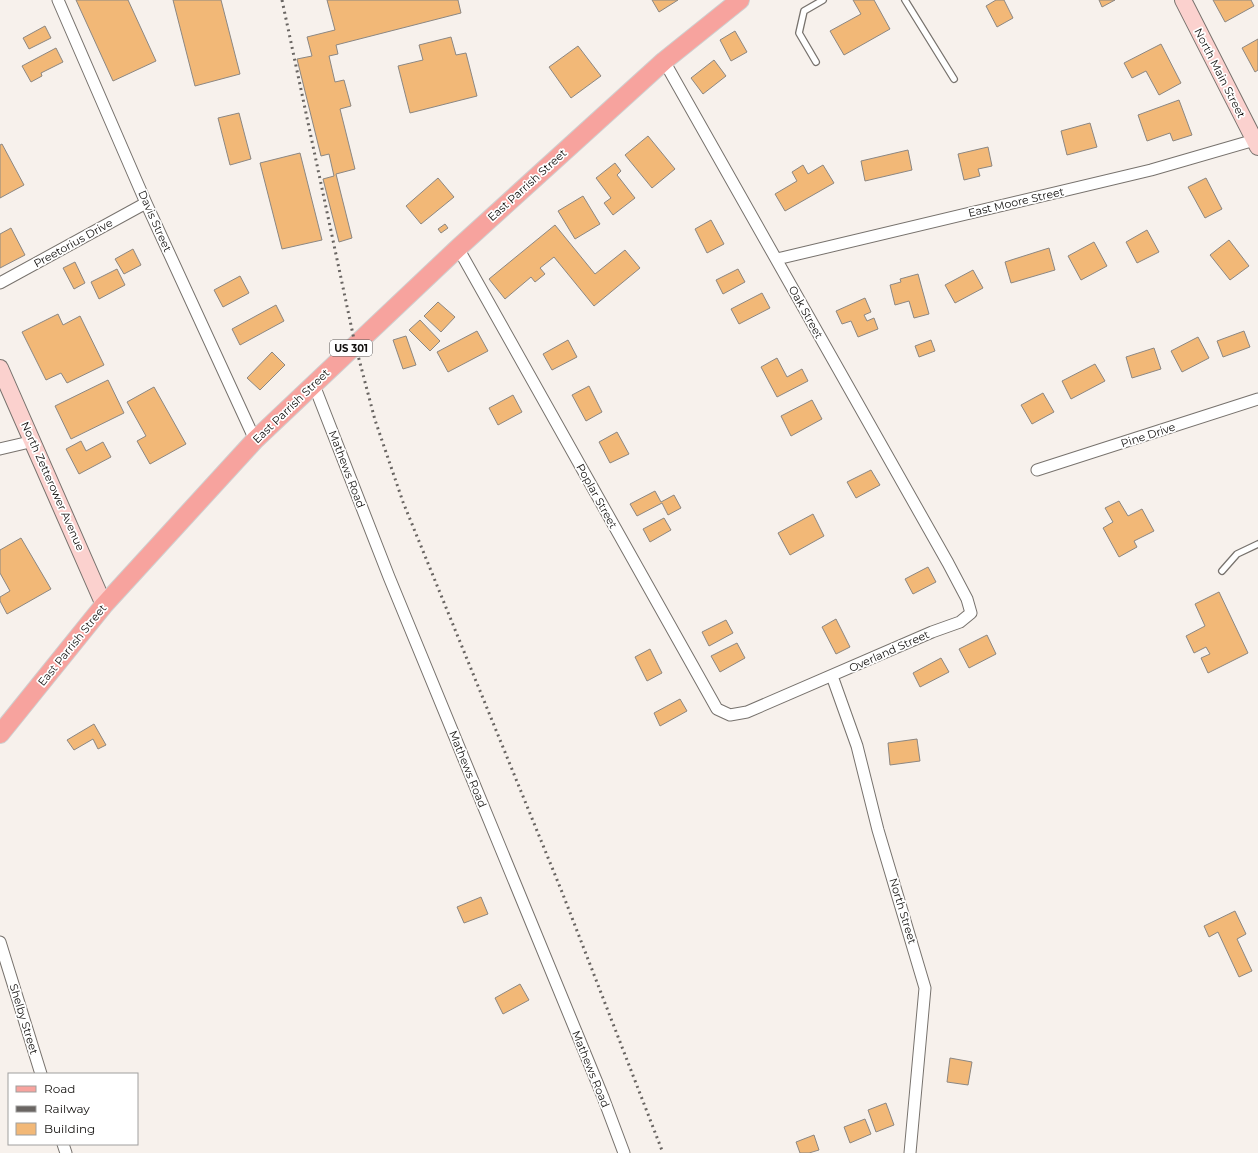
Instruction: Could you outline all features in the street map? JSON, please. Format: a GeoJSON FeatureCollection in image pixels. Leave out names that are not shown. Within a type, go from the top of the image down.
{"type":"FeatureCollection","features":[{"type":"Feature","properties":{"kind":"main road","name":"East Parrish Street"},"geometry":{"type":"LineString","coordinates":[[0,734],[104,605],[255,440],[458,248],[664,61],[740,0]]}},
{"type":"Feature","properties":{"kind":"street","name":"Davis Street"},"geometry":{"type":"LineString","coordinates":[[58,0],[146,203],[255,440]]}},
{"type":"Feature","properties":{"kind":"street","name":"North Main Street"},"geometry":{"type":"LineString","coordinates":[[1183,0],[1257,142]]}},
{"type":"Feature","properties":{"kind":"street","name":"Oak Street"},"geometry":{"type":"LineString","coordinates":[[664,61],[948,563]]}},
{"type":"Feature","properties":{"kind":"street","name":"East Moore Street"},"geometry":{"type":"LineString","coordinates":[[777,259],[1151,170],[1257,142]]}},
{"type":"Feature","properties":{"kind":"street","name":"Preetorius Drive"},"geometry":{"type":"LineString","coordinates":[[0,283],[146,203]]}},
{"type":"Feature","properties":{"kind":"street","name":"Poplar Street"},"geometry":{"type":"LineString","coordinates":[[458,248],[716,708],[730,715],[755,709]]}},
{"type":"Feature","properties":{"kind":"street","name":"North Zetterower Avenue"},"geometry":{"type":"LineString","coordinates":[[0,368],[34,441],[104,605]]}},
{"type":"Feature","properties":{"kind":"street","name":"Mathews Road"},"geometry":{"type":"LineString","coordinates":[[314,385],[389,577],[603,1097],[624,1153]]}},
{"type":"Feature","properties":{"kind":"street","name":"Pine Drive"},"geometry":{"type":"LineString","coordinates":[[1037,470],[1258,399]]}},
{"type":"Feature","properties":{"kind":"street"},"geometry":{"type":"LineString","coordinates":[[0,449],[34,441]]}},
{"type":"Feature","properties":{"kind":"street","name":"Overland Street"},"geometry":{"type":"LineString","coordinates":[[755,709],[932,632],[960,622],[972,613],[967,599],[948,563]]}},
{"type":"Feature","properties":{"kind":"street","name":"North Street"},"geometry":{"type":"LineString","coordinates":[[832,676],[857,746],[878,830],[925,988],[910,1153]]}},
{"type":"Feature","properties":{"kind":"street","name":"Shelby Street"},"geometry":{"type":"LineString","coordinates":[[0,942],[41,1073]]}},
{"type":"Feature","properties":{"kind":"lane"},"geometry":{"type":"LineString","coordinates":[[816,62],[799,33],[804,11],[823,0]]}},
{"type":"Feature","properties":{"kind":"lane"},"geometry":{"type":"LineString","coordinates":[[905,0],[954,79]]}},
{"type":"Feature","properties":{"kind":"lane"},"geometry":{"type":"LineString","coordinates":[[1222,571],[1237,554],[1258,544]]}},
{"type":"Feature","properties":{"kind":"building"},"geometry":{"type":"Polygon","coordinates":[[[76,0],[128,0],[156,61],[113,81],[76,0]]]}},
{"type":"Feature","properties":{"kind":"building"},"geometry":{"type":"Polygon","coordinates":[[[173,0],[221,0],[240,74],[195,86],[173,0]]]}},
{"type":"Feature","properties":{"kind":"building"},"geometry":{"type":"Polygon","coordinates":[[[327,0],[458,0],[461,13],[336,45],[338,54],[329,56],[335,82],[344,80],[351,106],[340,109],[355,169],[336,174],[352,238],[339,242],[323,179],[334,176],[329,154],[321,156],[297,59],[312,56],[307,37],[335,30],[327,0]]]}},
{"type":"Feature","properties":{"kind":"building"},"geometry":{"type":"Polygon","coordinates":[[[652,0],[678,0],[659,12],[652,0]]]}},
{"type":"Feature","properties":{"kind":"building"},"geometry":{"type":"Polygon","coordinates":[[[853,0],[874,0],[890,29],[844,55],[830,31],[861,14],[853,0]]]}},
{"type":"Feature","properties":{"kind":"building"},"geometry":{"type":"Polygon","coordinates":[[[996,0],[1004,0],[1013,18],[997,27],[986,6],[996,0]]]}},
{"type":"Feature","properties":{"kind":"building"},"geometry":{"type":"Polygon","coordinates":[[[1099,0],[1115,0],[1102,7],[1099,0]]]}},
{"type":"Feature","properties":{"kind":"building"},"geometry":{"type":"Polygon","coordinates":[[[1213,0],[1251,0],[1254,6],[1225,22],[1213,0]]]}},
{"type":"Feature","properties":{"kind":"building"},"geometry":{"type":"Polygon","coordinates":[[[45,26],[51,38],[29,49],[23,38],[45,26]]]}},
{"type":"Feature","properties":{"kind":"building"},"geometry":{"type":"Polygon","coordinates":[[[735,31],[747,52],[731,61],[720,40],[735,31]]]}},
{"type":"Feature","properties":{"kind":"building"},"geometry":{"type":"Polygon","coordinates":[[[451,37],[456,55],[466,53],[477,96],[410,113],[398,66],[423,60],[419,45],[451,37]]]}},
{"type":"Feature","properties":{"kind":"building"},"geometry":{"type":"Polygon","coordinates":[[[1258,39],[1258,70],[1255,72],[1242,48],[1258,39]]]}},
{"type":"Feature","properties":{"kind":"building"},"geometry":{"type":"Polygon","coordinates":[[[1161,44],[1181,83],[1159,95],[1146,71],[1132,78],[1124,63],[1161,44]]]}},
{"type":"Feature","properties":{"kind":"building"},"geometry":{"type":"Polygon","coordinates":[[[578,46],[601,76],[571,98],[549,67],[578,46]]]}},
{"type":"Feature","properties":{"kind":"building"},"geometry":{"type":"Polygon","coordinates":[[[56,48],[63,62],[41,73],[42,76],[31,82],[22,66],[56,48]]]}},
{"type":"Feature","properties":{"kind":"building"},"geometry":{"type":"Polygon","coordinates":[[[714,60],[726,76],[703,94],[691,78],[714,60]]]}},
{"type":"Feature","properties":{"kind":"building"},"geometry":{"type":"Polygon","coordinates":[[[1179,100],[1192,135],[1173,141],[1170,133],[1147,141],[1138,115],[1179,100]]]}},
{"type":"Feature","properties":{"kind":"building"},"geometry":{"type":"Polygon","coordinates":[[[239,113],[251,159],[230,165],[218,118],[239,113]]]}},
{"type":"Feature","properties":{"kind":"building"},"geometry":{"type":"Polygon","coordinates":[[[1090,123],[1097,147],[1067,155],[1061,131],[1090,123]]]}},
{"type":"Feature","properties":{"kind":"building"},"geometry":{"type":"Polygon","coordinates":[[[648,136],[675,169],[652,188],[625,155],[648,136]]]}},
{"type":"Feature","properties":{"kind":"building"},"geometry":{"type":"Polygon","coordinates":[[[2,144],[24,185],[0,198],[0,145],[2,144]]]}},
{"type":"Feature","properties":{"kind":"building"},"geometry":{"type":"Polygon","coordinates":[[[988,147],[992,166],[978,169],[980,176],[964,180],[958,154],[988,147]]]}},
{"type":"Feature","properties":{"kind":"building"},"geometry":{"type":"Polygon","coordinates":[[[908,150],[912,170],[865,181],[861,161],[908,150]]]}},
{"type":"Feature","properties":{"kind":"building"},"geometry":{"type":"Polygon","coordinates":[[[300,153],[322,240],[282,249],[260,163],[300,153]]]}},
{"type":"Feature","properties":{"kind":"building"},"geometry":{"type":"Polygon","coordinates":[[[615,163],[621,171],[617,175],[635,198],[613,215],[604,203],[611,198],[596,178],[615,163]]]}},
{"type":"Feature","properties":{"kind":"building"},"geometry":{"type":"Polygon","coordinates":[[[803,165],[808,174],[823,165],[834,183],[785,211],[775,194],[797,181],[792,172],[803,165]]]}},
{"type":"Feature","properties":{"kind":"building"},"geometry":{"type":"Polygon","coordinates":[[[438,178],[454,197],[421,224],[406,206],[438,178]]]}},
{"type":"Feature","properties":{"kind":"building"},"geometry":{"type":"Polygon","coordinates":[[[1206,178],[1222,209],[1205,218],[1188,187],[1206,178]]]}},
{"type":"Feature","properties":{"kind":"building"},"geometry":{"type":"Polygon","coordinates":[[[583,196],[600,224],[575,239],[558,211],[583,196]]]}},
{"type":"Feature","properties":{"kind":"building"},"geometry":{"type":"Polygon","coordinates":[[[711,220],[724,244],[707,253],[695,229],[711,220]]]}},
{"type":"Feature","properties":{"kind":"building"},"geometry":{"type":"Polygon","coordinates":[[[445,224],[448,228],[441,233],[438,229],[445,224]]]}},
{"type":"Feature","properties":{"kind":"building"},"geometry":{"type":"Polygon","coordinates":[[[555,225],[595,274],[625,250],[640,268],[594,306],[554,257],[540,268],[545,274],[535,282],[531,277],[505,299],[489,279],[555,225]]]}},
{"type":"Feature","properties":{"kind":"building"},"geometry":{"type":"Polygon","coordinates":[[[11,228],[25,255],[0,268],[0,234],[11,228]]]}},
{"type":"Feature","properties":{"kind":"building"},"geometry":{"type":"Polygon","coordinates":[[[1147,230],[1159,252],[1137,263],[1126,242],[1147,230]]]}},
{"type":"Feature","properties":{"kind":"building"},"geometry":{"type":"Polygon","coordinates":[[[1229,240],[1249,266],[1230,280],[1210,255],[1229,240]]]}},
{"type":"Feature","properties":{"kind":"building"},"geometry":{"type":"Polygon","coordinates":[[[1094,242],[1107,266],[1081,280],[1068,256],[1094,242]]]}},
{"type":"Feature","properties":{"kind":"building"},"geometry":{"type":"Polygon","coordinates":[[[1049,248],[1055,270],[1011,283],[1005,262],[1049,248]]]}},
{"type":"Feature","properties":{"kind":"building"},"geometry":{"type":"Polygon","coordinates":[[[133,249],[141,265],[124,274],[115,259],[133,249]]]}},
{"type":"Feature","properties":{"kind":"building"},"geometry":{"type":"Polygon","coordinates":[[[75,262],[85,283],[74,289],[63,268],[75,262]]]}},
{"type":"Feature","properties":{"kind":"building"},"geometry":{"type":"Polygon","coordinates":[[[117,269],[125,285],[99,299],[91,282],[117,269]]]}},
{"type":"Feature","properties":{"kind":"building"},"geometry":{"type":"Polygon","coordinates":[[[738,269],[745,282],[723,294],[716,280],[738,269]]]}},
{"type":"Feature","properties":{"kind":"building"},"geometry":{"type":"Polygon","coordinates":[[[973,270],[983,288],[955,303],[945,285],[973,270]]]}},
{"type":"Feature","properties":{"kind":"building"},"geometry":{"type":"Polygon","coordinates":[[[918,274],[929,314],[914,318],[909,301],[895,305],[890,285],[901,282],[900,279],[918,274]]]}},
{"type":"Feature","properties":{"kind":"building"},"geometry":{"type":"Polygon","coordinates":[[[240,276],[249,293],[223,307],[214,290],[240,276]]]}},
{"type":"Feature","properties":{"kind":"building"},"geometry":{"type":"Polygon","coordinates":[[[762,293],[770,308],[739,324],[731,309],[762,293]]]}},
{"type":"Feature","properties":{"kind":"building"},"geometry":{"type":"Polygon","coordinates":[[[865,298],[871,312],[864,315],[867,321],[874,318],[878,329],[858,337],[851,321],[842,324],[836,311],[865,298]]]}},
{"type":"Feature","properties":{"kind":"building"},"geometry":{"type":"Polygon","coordinates":[[[438,302],[455,317],[441,332],[424,316],[438,302]]]}},
{"type":"Feature","properties":{"kind":"building"},"geometry":{"type":"Polygon","coordinates":[[[276,305],[284,321],[240,345],[232,329],[276,305]]]}},
{"type":"Feature","properties":{"kind":"building"},"geometry":{"type":"Polygon","coordinates":[[[58,314],[63,325],[80,316],[104,365],[67,383],[61,373],[46,380],[22,332],[58,314]]]}},
{"type":"Feature","properties":{"kind":"building"},"geometry":{"type":"Polygon","coordinates":[[[420,320],[440,341],[430,351],[409,330],[420,320]]]}},
{"type":"Feature","properties":{"kind":"building"},"geometry":{"type":"Polygon","coordinates":[[[477,331],[488,351],[448,372],[437,352],[477,331]]]}},
{"type":"Feature","properties":{"kind":"building"},"geometry":{"type":"Polygon","coordinates":[[[1244,331],[1250,347],[1223,357],[1217,341],[1244,331]]]}},
{"type":"Feature","properties":{"kind":"building"},"geometry":{"type":"Polygon","coordinates":[[[406,336],[416,365],[403,369],[393,340],[406,336]]]}},
{"type":"Feature","properties":{"kind":"building"},"geometry":{"type":"Polygon","coordinates":[[[1198,337],[1209,358],[1182,372],[1171,351],[1198,337]]]}},
{"type":"Feature","properties":{"kind":"building"},"geometry":{"type":"Polygon","coordinates":[[[568,340],[577,357],[552,370],[543,354],[568,340]]]}},
{"type":"Feature","properties":{"kind":"building"},"geometry":{"type":"Polygon","coordinates":[[[931,340],[935,351],[919,357],[915,346],[931,340]]]}},
{"type":"Feature","properties":{"kind":"building"},"geometry":{"type":"Polygon","coordinates":[[[1154,348],[1161,369],[1132,378],[1126,357],[1154,348]]]}},
{"type":"Feature","properties":{"kind":"building"},"geometry":{"type":"Polygon","coordinates":[[[272,352],[285,365],[260,390],[247,378],[272,352]]]}},
{"type":"Feature","properties":{"kind":"building"},"geometry":{"type":"Polygon","coordinates":[[[777,358],[787,377],[802,369],[808,381],[777,397],[761,367],[777,358]]]}},
{"type":"Feature","properties":{"kind":"building"},"geometry":{"type":"Polygon","coordinates":[[[1095,364],[1105,381],[1071,399],[1062,381],[1095,364]]]}},
{"type":"Feature","properties":{"kind":"building"},"geometry":{"type":"Polygon","coordinates":[[[108,380],[124,413],[71,439],[55,406],[108,380]]]}},
{"type":"Feature","properties":{"kind":"building"},"geometry":{"type":"Polygon","coordinates":[[[589,386],[602,412],[586,421],[572,395],[589,386]]]}},
{"type":"Feature","properties":{"kind":"building"},"geometry":{"type":"Polygon","coordinates":[[[154,387],[186,444],[150,464],[137,441],[146,436],[127,402],[154,387]]]}},
{"type":"Feature","properties":{"kind":"building"},"geometry":{"type":"Polygon","coordinates":[[[1043,393],[1054,412],[1032,424],[1021,405],[1043,393]]]}},
{"type":"Feature","properties":{"kind":"building"},"geometry":{"type":"Polygon","coordinates":[[[513,395],[522,412],[498,425],[489,408],[513,395]]]}},
{"type":"Feature","properties":{"kind":"building"},"geometry":{"type":"Polygon","coordinates":[[[812,400],[822,419],[791,436],[781,416],[812,400]]]}},
{"type":"Feature","properties":{"kind":"building"},"geometry":{"type":"Polygon","coordinates":[[[617,432],[629,454],[610,463],[599,442],[617,432]]]}},
{"type":"Feature","properties":{"kind":"building"},"geometry":{"type":"Polygon","coordinates":[[[81,441],[86,451],[103,442],[111,457],[79,474],[66,449],[81,441]]]}},
{"type":"Feature","properties":{"kind":"building"},"geometry":{"type":"Polygon","coordinates":[[[871,470],[880,485],[856,498],[847,482],[871,470]]]}},
{"type":"Feature","properties":{"kind":"building"},"geometry":{"type":"Polygon","coordinates":[[[655,491],[661,502],[674,495],[681,508],[668,515],[662,503],[637,516],[630,504],[655,491]]]}},
{"type":"Feature","properties":{"kind":"building"},"geometry":{"type":"Polygon","coordinates":[[[1119,501],[1128,516],[1142,509],[1154,531],[1134,541],[1137,547],[1119,557],[1103,528],[1113,522],[1105,508],[1119,501]]]}},
{"type":"Feature","properties":{"kind":"building"},"geometry":{"type":"Polygon","coordinates":[[[813,514],[824,536],[790,555],[778,533],[813,514]]]}},
{"type":"Feature","properties":{"kind":"building"},"geometry":{"type":"Polygon","coordinates":[[[664,518],[671,530],[650,542],[643,529],[664,518]]]}},
{"type":"Feature","properties":{"kind":"building"},"geometry":{"type":"Polygon","coordinates":[[[21,538],[51,589],[7,614],[0,601],[0,597],[10,591],[0,573],[0,550],[21,538]]]}},
{"type":"Feature","properties":{"kind":"building"},"geometry":{"type":"Polygon","coordinates":[[[928,567],[936,582],[913,594],[905,579],[928,567]]]}},
{"type":"Feature","properties":{"kind":"building"},"geometry":{"type":"Polygon","coordinates":[[[1219,592],[1248,653],[1208,673],[1201,658],[1210,654],[1206,647],[1194,653],[1186,636],[1205,626],[1195,604],[1219,592]]]}},
{"type":"Feature","properties":{"kind":"building"},"geometry":{"type":"Polygon","coordinates":[[[836,619],[850,647],[836,654],[822,627],[836,619]]]}},
{"type":"Feature","properties":{"kind":"building"},"geometry":{"type":"Polygon","coordinates":[[[726,620],[733,633],[709,646],[702,632],[726,620]]]}},
{"type":"Feature","properties":{"kind":"building"},"geometry":{"type":"Polygon","coordinates":[[[987,635],[996,654],[969,668],[959,649],[987,635]]]}},
{"type":"Feature","properties":{"kind":"building"},"geometry":{"type":"Polygon","coordinates":[[[737,643],[745,658],[720,672],[711,656],[737,643]]]}},
{"type":"Feature","properties":{"kind":"building"},"geometry":{"type":"Polygon","coordinates":[[[650,649],[662,673],[647,681],[635,657],[650,649]]]}},
{"type":"Feature","properties":{"kind":"building"},"geometry":{"type":"Polygon","coordinates":[[[941,658],[949,672],[920,687],[913,673],[941,658]]]}},
{"type":"Feature","properties":{"kind":"building"},"geometry":{"type":"Polygon","coordinates":[[[680,699],[687,711],[660,726],[654,713],[680,699]]]}},
{"type":"Feature","properties":{"kind":"building"},"geometry":{"type":"Polygon","coordinates":[[[94,724],[106,745],[98,749],[93,739],[74,750],[67,740],[94,724]]]}},
{"type":"Feature","properties":{"kind":"building"},"geometry":{"type":"Polygon","coordinates":[[[917,739],[920,761],[890,765],[888,743],[917,739]]]}},
{"type":"Feature","properties":{"kind":"building"},"geometry":{"type":"Polygon","coordinates":[[[481,897],[488,914],[464,923],[457,907],[481,897]]]}},
{"type":"Feature","properties":{"kind":"building"},"geometry":{"type":"Polygon","coordinates":[[[1235,911],[1246,934],[1237,939],[1252,971],[1239,977],[1218,932],[1209,937],[1204,926],[1235,911]]]}},
{"type":"Feature","properties":{"kind":"building"},"geometry":{"type":"Polygon","coordinates":[[[520,984],[529,1000],[503,1014],[495,998],[520,984]]]}},
{"type":"Feature","properties":{"kind":"building"},"geometry":{"type":"Polygon","coordinates":[[[950,1058],[972,1062],[968,1085],[947,1082],[950,1058]]]}},
{"type":"Feature","properties":{"kind":"building"},"geometry":{"type":"Polygon","coordinates":[[[886,1103],[894,1125],[876,1132],[868,1110],[886,1103]]]}},
{"type":"Feature","properties":{"kind":"building"},"geometry":{"type":"Polygon","coordinates":[[[865,1119],[871,1134],[850,1143],[844,1127],[865,1119]]]}},
{"type":"Feature","properties":{"kind":"building"},"geometry":{"type":"Polygon","coordinates":[[[814,1135],[819,1150],[809,1153],[800,1153],[796,1142],[814,1135]]]}},
{"type":"Feature","properties":{"kind":"railway"},"geometry":{"type":"LineString","coordinates":[[282,0],[355,344],[375,420],[403,502],[562,892],[663,1153]]}}]}
